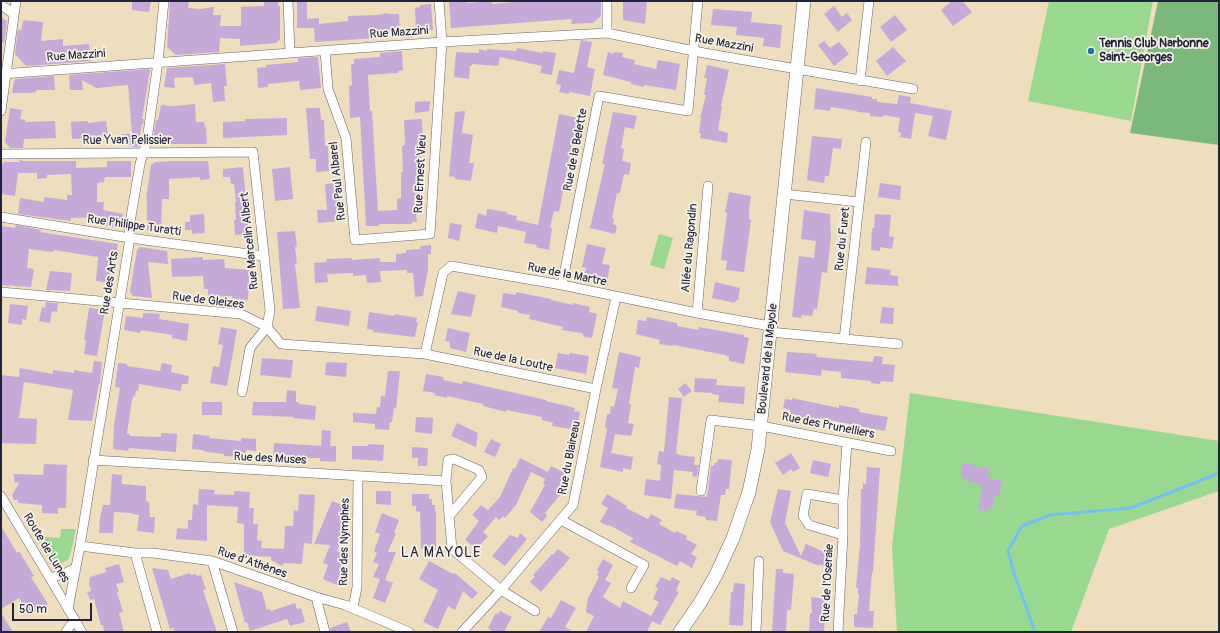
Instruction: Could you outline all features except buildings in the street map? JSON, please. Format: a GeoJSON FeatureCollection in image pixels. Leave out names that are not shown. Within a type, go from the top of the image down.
{"type":"FeatureCollection","features":[{"type":"Feature","properties":{"kind":"main road","name":"Boulevard de la Mayole"},"geometry":{"type":"LineString","coordinates":[[680,632],[700,603],[716,575],[733,538],[748,492],[758,449],[804,1]]}},
{"type":"Feature","properties":{"kind":"street"},"geometry":{"type":"LineString","coordinates":[[1,111],[4,74],[16,1]]}},
{"type":"Feature","properties":{"kind":"street","name":"Rue des Arts"},"geometry":{"type":"LineString","coordinates":[[68,609],[80,546],[130,238],[129,228],[140,164],[147,140],[158,62],[164,1]]}},
{"type":"Feature","properties":{"kind":"street"},"geometry":{"type":"LineString","coordinates":[[288,1],[290,52]]}},
{"type":"Feature","properties":{"kind":"street"},"geometry":{"type":"LineString","coordinates":[[439,1],[442,42]]}},
{"type":"Feature","properties":{"kind":"street"},"geometry":{"type":"LineString","coordinates":[[607,1],[607,33]]}},
{"type":"Feature","properties":{"kind":"street"},"geometry":{"type":"LineString","coordinates":[[693,50],[698,1]]}},
{"type":"Feature","properties":{"kind":"street"},"geometry":{"type":"LineString","coordinates":[[860,81],[869,1]]}},
{"type":"Feature","properties":{"kind":"street"},"geometry":{"type":"LineString","coordinates":[[1,5],[14,14]]}},
{"type":"Feature","properties":{"kind":"street","name":"Rue Mazzini"},"geometry":{"type":"LineString","coordinates":[[4,74],[290,52],[607,33],[860,81],[913,89]]}},
{"type":"Feature","properties":{"kind":"street","name":"Rue Ernest Vieu"},"geometry":{"type":"LineString","coordinates":[[355,240],[430,234],[442,42]]}},
{"type":"Feature","properties":{"kind":"street","name":"Rue de la Belette"},"geometry":{"type":"LineString","coordinates":[[562,285],[599,96],[688,111],[693,50]]}},
{"type":"Feature","properties":{"kind":"street","name":"Rue Paul Albarel"},"geometry":{"type":"LineString","coordinates":[[325,51],[328,89],[346,138],[355,240]]}},
{"type":"Feature","properties":{"kind":"street","name":"Rue du Furet"},"geometry":{"type":"LineString","coordinates":[[844,339],[866,142]]}},
{"type":"Feature","properties":{"kind":"street","name":"Rue Yvan Pelissier"},"geometry":{"type":"LineString","coordinates":[[1,154],[253,152]]}},
{"type":"Feature","properties":{"kind":"street","name":"Rue Marcelin Albert"},"geometry":{"type":"LineString","coordinates":[[253,152],[270,310],[267,327]]}},
{"type":"Feature","properties":{"kind":"street","name":"Allée du Ragondin"},"geometry":{"type":"LineString","coordinates":[[697,313],[708,186]]}},
{"type":"Feature","properties":{"kind":"street"},"geometry":{"type":"LineString","coordinates":[[784,194],[859,202]]}},
{"type":"Feature","properties":{"kind":"street","name":"Rue Philippe Turatti"},"geometry":{"type":"LineString","coordinates":[[1,217],[130,238],[264,256]]}},
{"type":"Feature","properties":{"kind":"street","name":"Rue de la Martre"},"geometry":{"type":"LineString","coordinates":[[425,354],[443,273],[451,266],[562,285],[770,329],[844,339],[898,344]]}},
{"type":"Feature","properties":{"kind":"street","name":"Rue de Gleizes"},"geometry":{"type":"LineString","coordinates":[[1,292],[241,314],[267,327],[282,344],[425,354]]}},
{"type":"Feature","properties":{"kind":"street","name":"Rue du Blaireau"},"geometry":{"type":"LineString","coordinates":[[462,632],[501,590],[573,505],[616,297]]}},
{"type":"Feature","properties":{"kind":"street"},"geometry":{"type":"LineString","coordinates":[[242,392],[250,348],[267,327]]}},
{"type":"Feature","properties":{"kind":"street","name":"Rue de la Loutre"},"geometry":{"type":"LineString","coordinates":[[425,354],[596,389]]}},
{"type":"Feature","properties":{"kind":"street","name":"Rue des Prunelliers"},"geometry":{"type":"LineString","coordinates":[[702,491],[711,420],[761,426],[891,451]]}},
{"type":"Feature","properties":{"kind":"street","name":"Rue de l'Oseraie"},"geometry":{"type":"LineString","coordinates":[[838,632],[843,535],[843,500],[847,443]]}},
{"type":"Feature","properties":{"kind":"street"},"geometry":{"type":"LineString","coordinates":[[450,515],[482,477],[479,470],[454,458],[448,460],[446,481],[452,549],[501,590],[534,611]]}},
{"type":"Feature","properties":{"kind":"street","name":"Rue des Muses"},"geometry":{"type":"LineString","coordinates":[[93,460],[446,481]]}},
{"type":"Feature","properties":{"kind":"street","name":"Rue des Nymphes"},"geometry":{"type":"LineString","coordinates":[[354,608],[357,587],[358,476]]}},
{"type":"Feature","properties":{"kind":"street","name":"Rue de l'Oseraie"},"geometry":{"type":"LineString","coordinates":[[843,500],[807,494],[803,516],[809,525],[843,535]]}},
{"type":"Feature","properties":{"kind":"street","name":"Route de Lunes"},"geometry":{"type":"LineString","coordinates":[[1,496],[5,512],[50,578],[82,632]]}},
{"type":"Feature","properties":{"kind":"street"},"geometry":{"type":"LineString","coordinates":[[561,520],[644,565],[632,588]]}},
{"type":"Feature","properties":{"kind":"street","name":"Rue d'Athènes"},"geometry":{"type":"LineString","coordinates":[[80,546],[136,553],[153,553],[212,561],[316,597],[354,608],[409,632]]}},
{"type":"Feature","properties":{"kind":"street"},"geometry":{"type":"LineString","coordinates":[[136,553],[157,632]]}},
{"type":"Feature","properties":{"kind":"street"},"geometry":{"type":"LineString","coordinates":[[212,561],[233,632]]}},
{"type":"Feature","properties":{"kind":"street"},"geometry":{"type":"LineString","coordinates":[[756,632],[759,561]]}},
{"type":"Feature","properties":{"kind":"street"},"geometry":{"type":"LineString","coordinates":[[50,578],[64,574],[75,568]]}},
{"type":"Feature","properties":{"kind":"street"},"geometry":{"type":"LineString","coordinates":[[316,597],[325,632]]}},
{"type":"Feature","properties":{"kind":"street"},"geometry":{"type":"LineString","coordinates":[[66,632],[75,622]]}},
{"type":"Feature","properties":{"kind":"green space","name":"Tennis Club Narbonne Saint-Georges"},"geometry":{"type":"Polygon","coordinates":[[[1049,1],[1153,1],[1131,121],[1028,101],[1049,1]]]}},
{"type":"Feature","properties":{"kind":"green space"},"geometry":{"type":"Polygon","coordinates":[[[1158,1],[1219,1],[1219,145],[1130,133],[1158,1]]]}},
{"type":"Feature","properties":{"kind":"green space"},"geometry":{"type":"Polygon","coordinates":[[[659,234],[673,238],[664,269],[650,265],[659,234]]]}},
{"type":"Feature","properties":{"kind":"green space"},"geometry":{"type":"Polygon","coordinates":[[[910,393],[1219,441],[1219,491],[1109,529],[1071,632],[897,632],[892,547],[910,393]]]}},
{"type":"Feature","properties":{"kind":"green space"},"geometry":{"type":"Polygon","coordinates":[[[61,529],[76,529],[68,560],[57,565],[52,564],[36,536],[60,538],[61,529]]]}},
{"type":"Feature","properties":{"kind":"waterway"},"geometry":{"type":"LineString","coordinates":[[1035,632],[1014,573],[1008,551],[1022,526],[1050,515],[1131,508],[1219,473]]}},
{"type":"Feature","properties":{"kind":"place","name":"Tennis Club Narbonne Saint-Georges"},"geometry":{"type":"Point","coordinates":[1091,51]}},
{"type":"Feature","properties":{"kind":"district","name":"LA MAYOLE"},"geometry":{"type":"Point","coordinates":[441,553]}}]}
